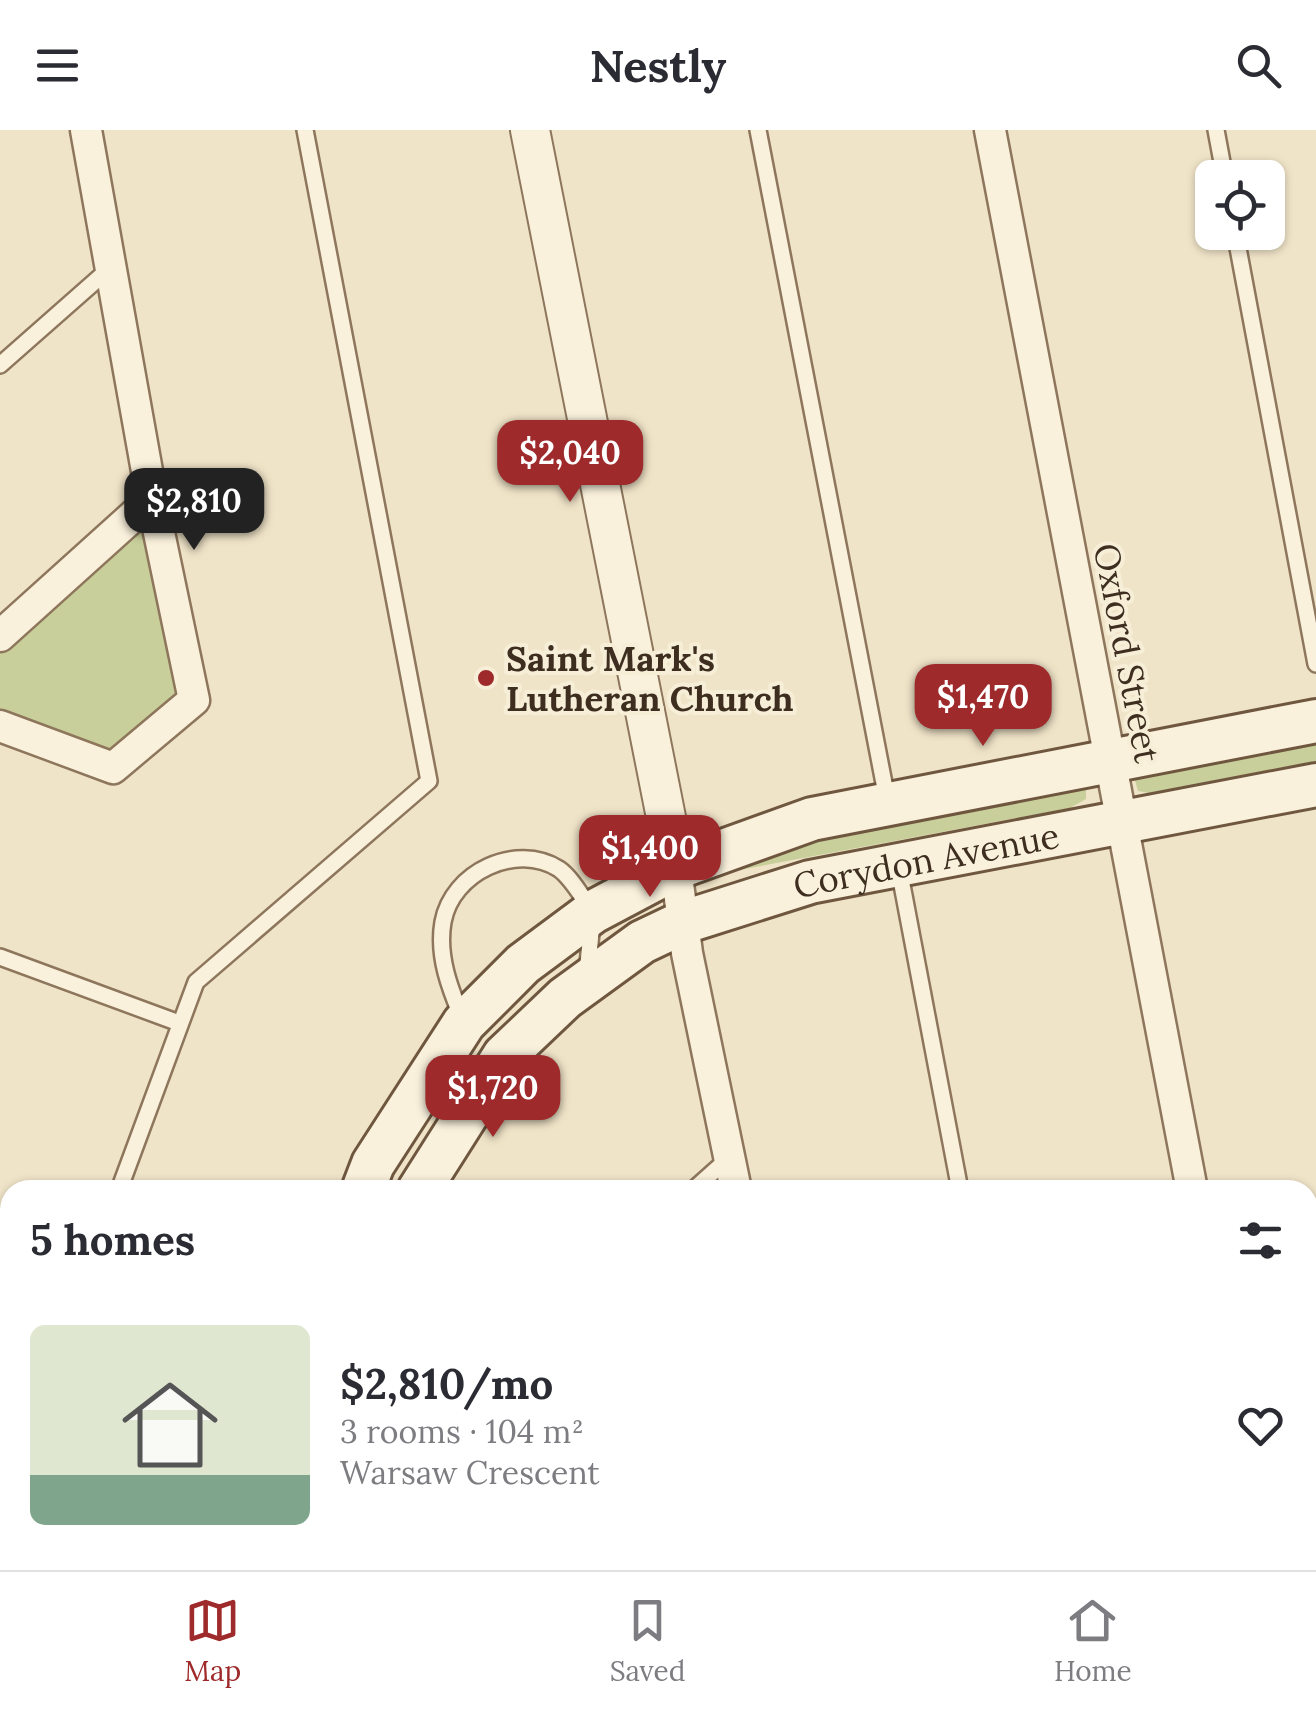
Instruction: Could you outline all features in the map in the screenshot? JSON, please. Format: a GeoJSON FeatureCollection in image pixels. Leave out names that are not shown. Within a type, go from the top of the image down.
{"type":"FeatureCollection","features":[{"type":"Feature","properties":{"kind":"main road","name":"Corydon Avenue"},"geometry":{"type":"LineString","coordinates":[[367,1180],[373,1164],[464,1023],[523,964],[592,912],[676,868],[812,819],[1316,720]]}},
{"type":"Feature","properties":{"kind":"main road","name":"Corydon Avenue"},"geometry":{"type":"LineString","coordinates":[[425,1180],[504,1056],[586,982],[642,942],[684,922],[777,891],[1316,784]]}},
{"type":"Feature","properties":{"kind":"street"},"geometry":{"type":"LineString","coordinates":[[0,726],[113,768],[194,700],[152,499],[86,130]]}},
{"type":"Feature","properties":{"kind":"street"},"geometry":{"type":"LineString","coordinates":[[530,130],[734,1180]]}},
{"type":"Feature","properties":{"kind":"street","name":"Oxford Street"},"geometry":{"type":"LineString","coordinates":[[990,130],[1190,1180]]}},
{"type":"Feature","properties":{"kind":"street"},"geometry":{"type":"LineString","coordinates":[[0,636],[152,499]]}},
{"type":"Feature","properties":{"kind":"lane"},"geometry":{"type":"LineString","coordinates":[[123,1180],[196,982],[429,780],[306,130]]}},
{"type":"Feature","properties":{"kind":"lane"},"geometry":{"type":"LineString","coordinates":[[758,130],[888,804]]}},
{"type":"Feature","properties":{"kind":"lane"},"geometry":{"type":"LineString","coordinates":[[1216,130],[1222,160]]}},
{"type":"Feature","properties":{"kind":"lane"},"geometry":{"type":"LineString","coordinates":[[1238,250],[1316,664]]}},
{"type":"Feature","properties":{"kind":"lane"},"geometry":{"type":"LineString","coordinates":[[0,365],[109,269]]}},
{"type":"Feature","properties":{"kind":"lane"},"geometry":{"type":"LineString","coordinates":[[464,1023],[444,974],[443,921],[454,894],[478,870],[526,856],[561,870],[592,912],[586,982]]}},
{"type":"Feature","properties":{"kind":"lane"},"geometry":{"type":"LineString","coordinates":[[898,865],[958,1180]]}},
{"type":"Feature","properties":{"kind":"lane"},"geometry":{"type":"LineString","coordinates":[[0,957],[179,1023]]}},
{"type":"Feature","properties":{"kind":"lane"},"geometry":{"type":"LineString","coordinates":[[704,1180],[730,1157]]}},
{"type":"Feature","properties":{"kind":"green space"},"geometry":{"type":"Polygon","coordinates":[[[152,499],[194,700],[113,768],[0,726],[0,636],[152,499]]]}},
{"type":"Feature","properties":{"kind":"green space"},"geometry":{"type":"Polygon","coordinates":[[[1316,735],[1316,761],[1149,793],[1138,791],[1134,777],[1316,735]]]}},
{"type":"Feature","properties":{"kind":"green space"},"geometry":{"type":"Polygon","coordinates":[[[1081,785],[1086,789],[1086,799],[1070,808],[729,872],[727,866],[778,847],[1081,785]]]}},
{"type":"Feature","properties":{"kind":"place","name":"Saint Mark's Lutheran Church"},"geometry":{"type":"Point","coordinates":[486,678]}}]}
